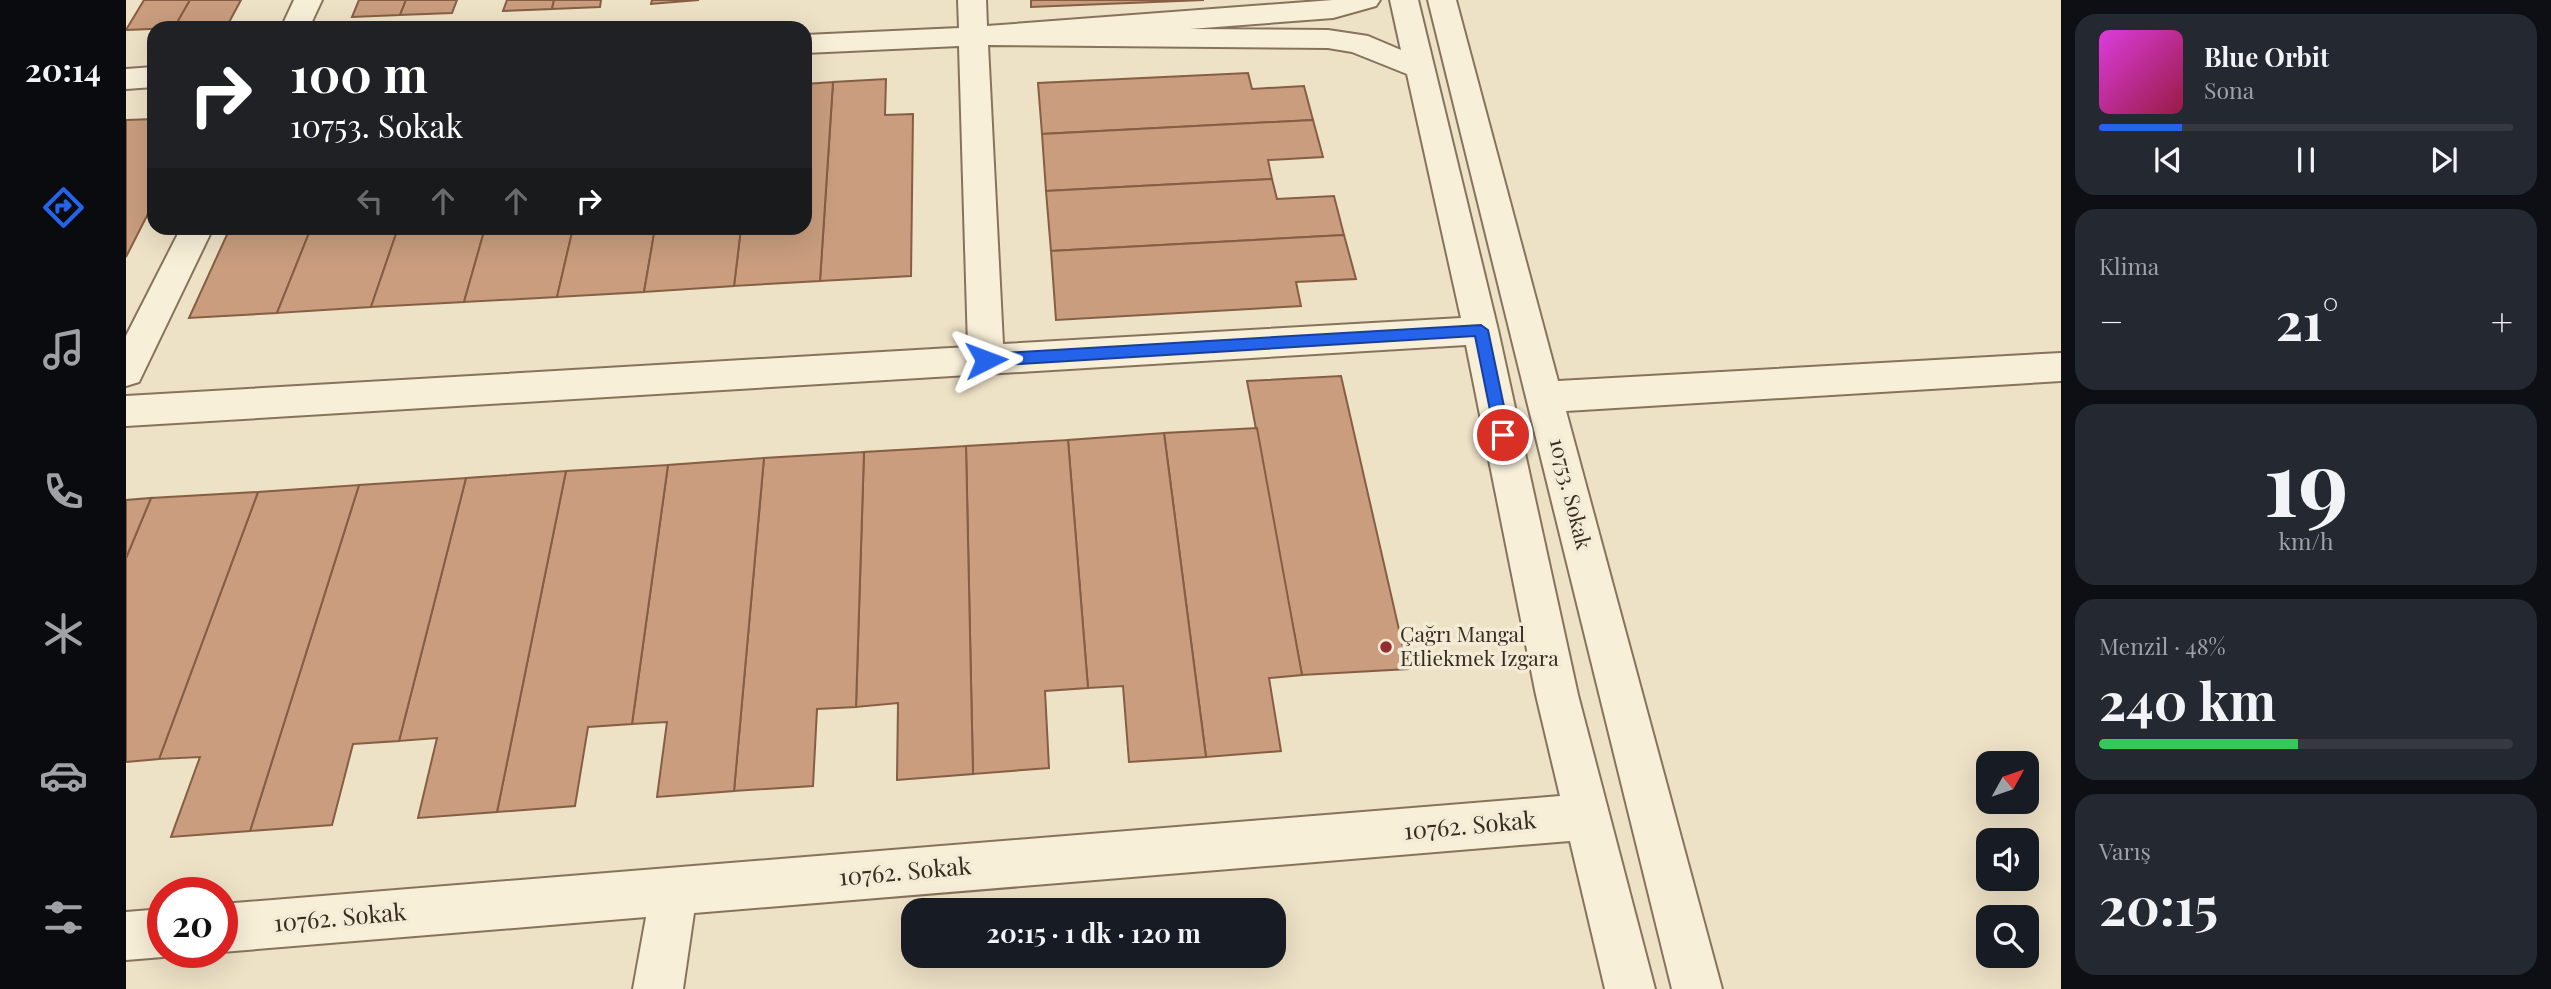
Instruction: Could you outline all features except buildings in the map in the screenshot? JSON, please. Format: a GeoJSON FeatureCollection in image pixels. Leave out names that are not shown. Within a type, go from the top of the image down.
{"type":"FeatureCollection","features":[{"type":"Feature","properties":{"kind":"street"},"geometry":{"type":"LineString","coordinates":[[298,21],[308,0]]}},
{"type":"Feature","properties":{"kind":"street"},"geometry":{"type":"LineString","coordinates":[[972,0],[986,360]]}},
{"type":"Feature","properties":{"kind":"street"},"geometry":{"type":"LineString","coordinates":[[812,44],[973,36],[1333,9],[1366,0]]}},
{"type":"Feature","properties":{"kind":"street"},"geometry":{"type":"LineString","coordinates":[[1404,0],[1481,330],[1557,695],[1630,989]]}},
{"type":"Feature","properties":{"kind":"street","name":"10753. Sokak"},"geometry":{"type":"LineString","coordinates":[[1442,0],[1697,989]]}},
{"type":"Feature","properties":{"kind":"street"},"geometry":{"type":"LineString","coordinates":[[973,36],[1328,39],[1357,43],[1418,68]]}},
{"type":"Feature","properties":{"kind":"street"},"geometry":{"type":"LineString","coordinates":[[126,79],[147,78]]}},
{"type":"Feature","properties":{"kind":"street"},"geometry":{"type":"LineString","coordinates":[[126,372],[194,235]]}},
{"type":"Feature","properties":{"kind":"street"},"geometry":{"type":"LineString","coordinates":[[126,411],[1481,330]]}},
{"type":"Feature","properties":{"kind":"street"},"geometry":{"type":"LineString","coordinates":[[1545,397],[2061,367]]}},
{"type":"Feature","properties":{"kind":"street","name":"10762. Sokak"},"geometry":{"type":"LineString","coordinates":[[238,927],[1587,817]]}},
{"type":"Feature","properties":{"kind":"street"},"geometry":{"type":"LineString","coordinates":[[658,989],[674,891]]}},
{"type":"Feature","properties":{"kind":"street"},"geometry":{"type":"LineString","coordinates":[[126,936],[147,934]]}},
{"type":"Feature","properties":{"kind":"place","name":"Çağrı Mangal Etliekmek Izgara"},"geometry":{"type":"Point","coordinates":[1386,647]}},
{"type":"Feature","properties":{"kind":"route"},"geometry":{"type":"LineString","coordinates":[[986,360],[1481,330],[1503,435]]}}]}
